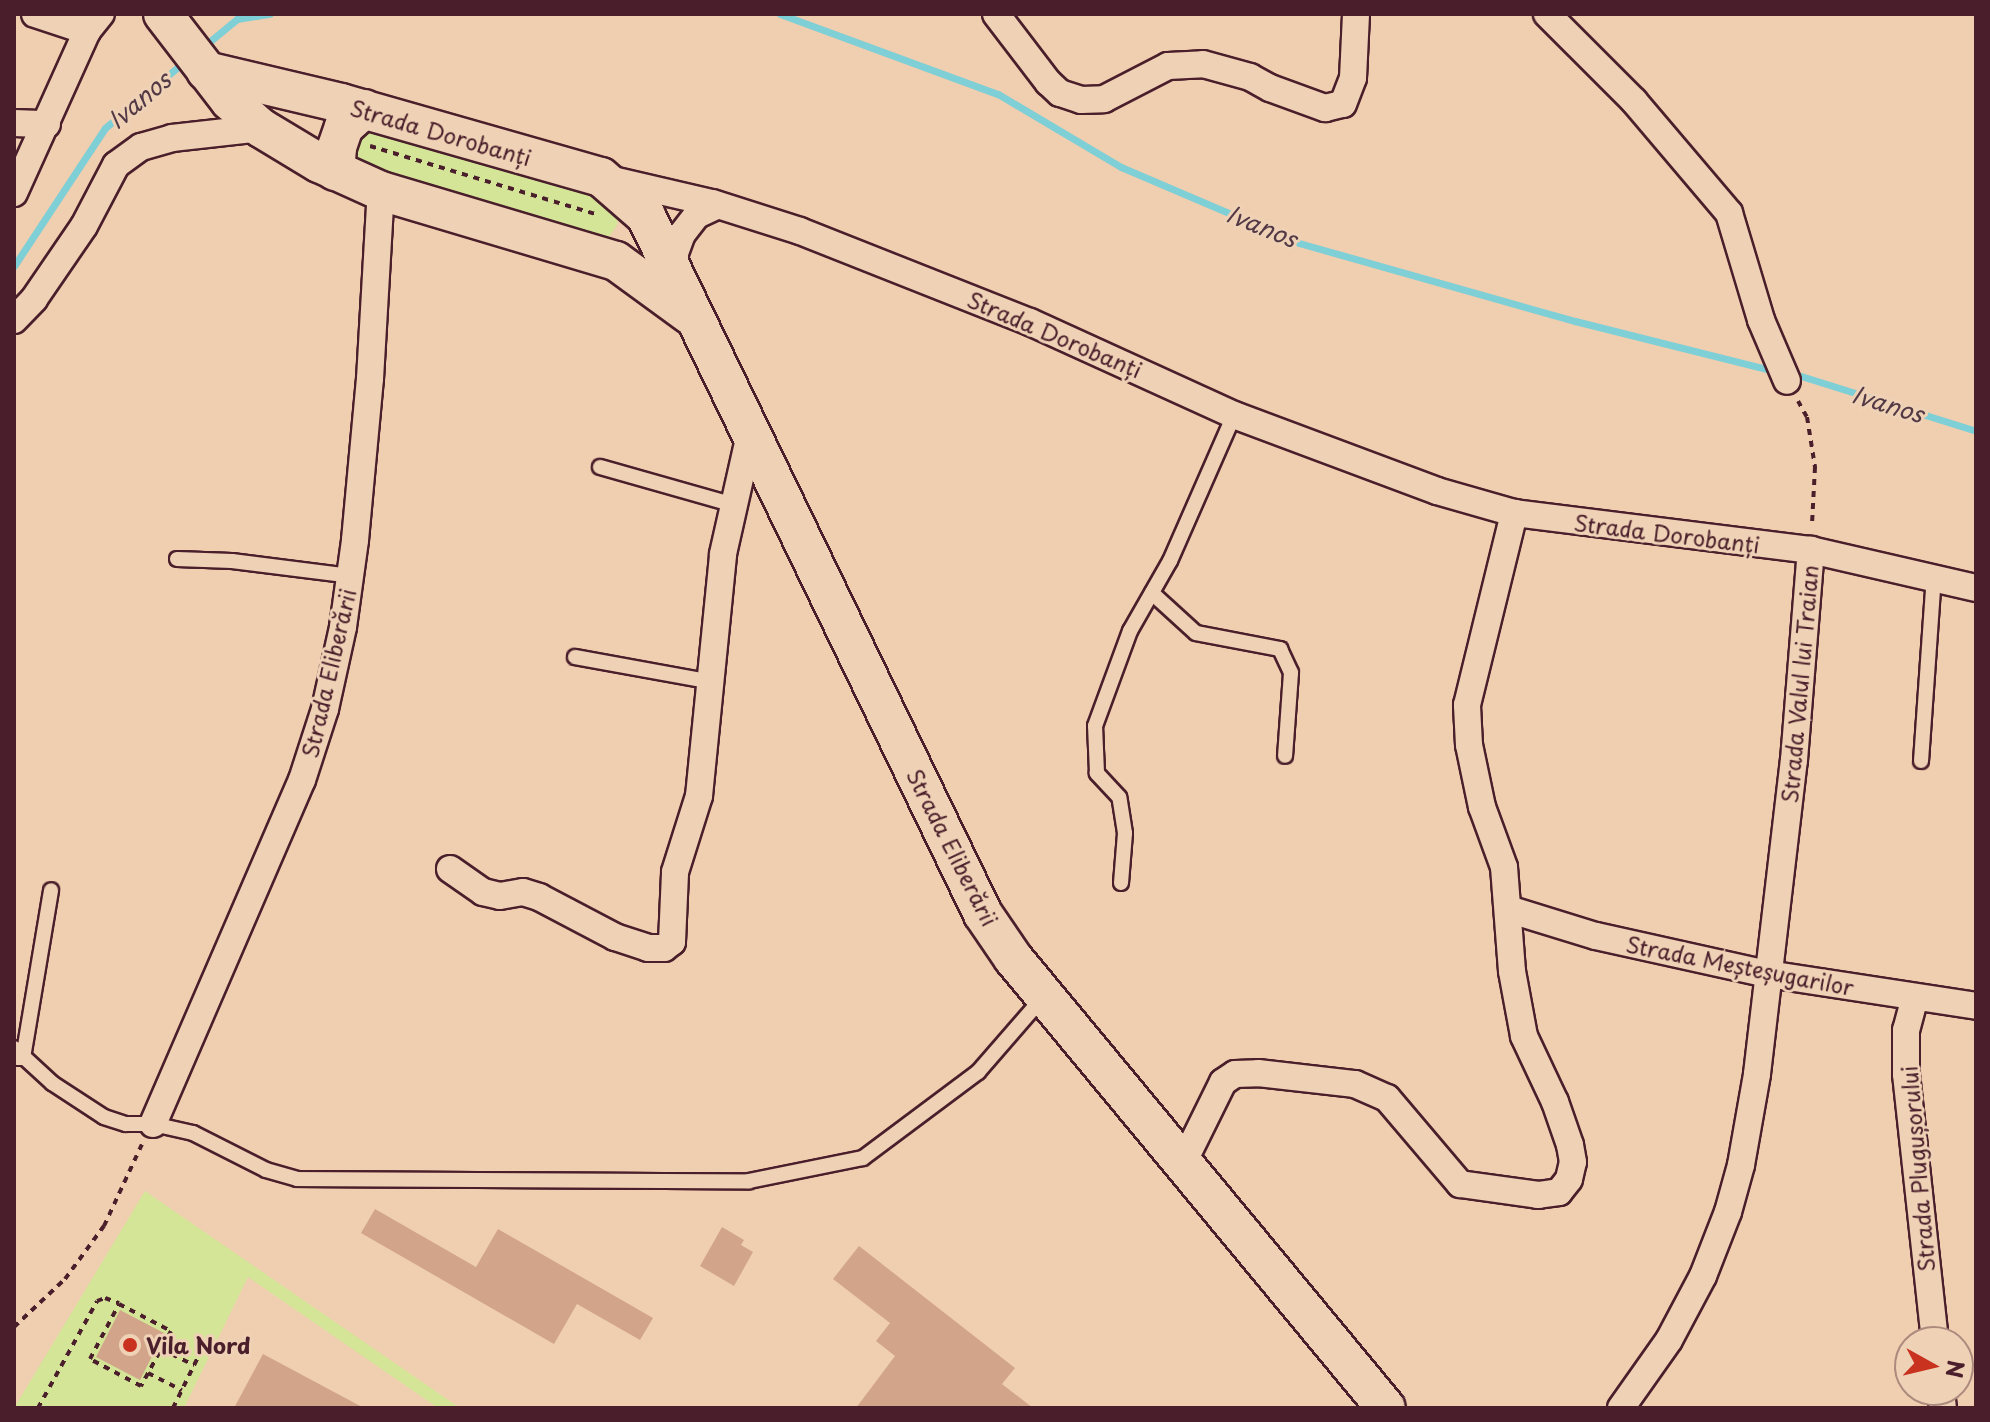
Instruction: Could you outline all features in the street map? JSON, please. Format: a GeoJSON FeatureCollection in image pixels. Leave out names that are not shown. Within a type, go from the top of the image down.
{"type":"FeatureCollection","features":[{"type":"Feature","properties":{"kind":"street"},"geometry":{"type":"LineString","coordinates":[[14,193],[94,22],[35,14]]}},
{"type":"Feature","properties":{"kind":"street"},"geometry":{"type":"LineString","coordinates":[[996,14],[1048,82],[1060,93],[1081,100],[1104,99],[1168,66],[1203,64],[1250,77],[1270,88],[1325,108],[1343,104],[1353,78],[1356,14]]}},
{"type":"Feature","properties":{"kind":"street"},"geometry":{"type":"LineString","coordinates":[[1547,14],[1634,101],[1729,213],[1761,320],[1787,381]]}},
{"type":"Feature","properties":{"kind":"street"},"geometry":{"type":"LineString","coordinates":[[164,16],[206,71]]}},
{"type":"Feature","properties":{"kind":"street","name":"Strada Eliberării"},"geometry":{"type":"LineString","coordinates":[[153,1124],[302,780],[325,709],[350,576],[370,379],[381,191],[347,139],[261,128],[230,101],[206,71]]}},
{"type":"Feature","properties":{"kind":"street","name":"Strada Dorobanți"},"geometry":{"type":"LineString","coordinates":[[206,71],[347,139],[601,177],[718,205],[800,231],[1142,370],[1234,415],[1437,491],[1514,513],[1811,550],[1976,588]]}},
{"type":"Feature","properties":{"kind":"street"},"geometry":{"type":"LineString","coordinates":[[14,123],[47,124]]}},
{"type":"Feature","properties":{"kind":"street"},"geometry":{"type":"LineString","coordinates":[[14,320],[34,299],[84,226],[116,165],[141,147],[172,138],[261,128]]}},
{"type":"Feature","properties":{"kind":"street","name":"Strada Eliberării"},"geometry":{"type":"LineString","coordinates":[[601,177],[615,208],[646,216],[983,914],[1044,995],[1386,1408]]}},
{"type":"Feature","properties":{"kind":"street","name":"Strada Eliberării"},"geometry":{"type":"LineString","coordinates":[[381,191],[604,257],[647,280],[695,319]]}},
{"type":"Feature","properties":{"kind":"street"},"geometry":{"type":"LineString","coordinates":[[675,275],[675,253],[682,234],[697,215],[718,205]]}},
{"type":"Feature","properties":{"kind":"street"},"geometry":{"type":"LineString","coordinates":[[604,257],[620,242],[615,208]]}},
{"type":"Feature","properties":{"kind":"street"},"geometry":{"type":"LineString","coordinates":[[450,869],[483,892],[500,896],[523,892],[539,897],[615,937],[648,948],[664,948],[672,942],[675,872],[699,796],[723,554],[751,430]]}},
{"type":"Feature","properties":{"kind":"street"},"geometry":{"type":"LineString","coordinates":[[1183,1163],[1214,1092],[1235,1074],[1258,1073],[1355,1084],[1387,1098],[1460,1184],[1538,1195],[1559,1192],[1569,1179],[1573,1162],[1555,1102],[1524,1036],[1512,971],[1504,867],[1482,807],[1469,745],[1467,705],[1514,513]]}},
{"type":"Feature","properties":{"kind":"street","name":"Strada Valul lui Traian"},"geometry":{"type":"LineString","coordinates":[[1621,1408],[1676,1328],[1703,1276],[1728,1212],[1741,1165],[1757,1074],[1794,760],[1811,550]]}},
{"type":"Feature","properties":{"kind":"street","name":"Strada Meșteșugarilor"},"geometry":{"type":"LineString","coordinates":[[1508,909],[1596,936],[1768,974],[1976,1006]]}},
{"type":"Feature","properties":{"kind":"street","name":"Strada Plugușorului"},"geometry":{"type":"LineString","coordinates":[[1915,997],[1906,1030],[1906,1074],[1933,1326]]}},
{"type":"Feature","properties":{"kind":"lane"},"geometry":{"type":"LineString","coordinates":[[1121,883],[1125,833],[1119,797],[1097,773],[1095,726],[1130,631],[1170,561],[1234,415]]}},
{"type":"Feature","properties":{"kind":"lane"},"geometry":{"type":"LineString","coordinates":[[600,467],[734,505]]}},
{"type":"Feature","properties":{"kind":"lane"},"geometry":{"type":"LineString","coordinates":[[177,559],[232,561],[350,576]]}},
{"type":"Feature","properties":{"kind":"lane"},"geometry":{"type":"LineString","coordinates":[[1921,761],[1934,577]]}},
{"type":"Feature","properties":{"kind":"lane"},"geometry":{"type":"LineString","coordinates":[[1152,593],[1196,633],[1280,649],[1291,673],[1285,756]]}},
{"type":"Feature","properties":{"kind":"lane"},"geometry":{"type":"LineString","coordinates":[[575,657],[712,682]]}},
{"type":"Feature","properties":{"kind":"lane"},"geometry":{"type":"LineString","coordinates":[[51,890],[17,1055],[104,1117],[126,1124],[153,1124],[193,1133],[231,1149],[266,1170],[297,1179],[749,1181],[863,1158],[978,1072],[1044,995]]}},
{"type":"Feature","properties":{"kind":"path"},"geometry":{"type":"LineString","coordinates":[[347,139],[615,208]]}},
{"type":"Feature","properties":{"kind":"path","name":"Strada Valul lui Traian"},"geometry":{"type":"LineString","coordinates":[[1787,381],[1807,417],[1815,467],[1811,550]]}},
{"type":"Feature","properties":{"kind":"path"},"geometry":{"type":"LineString","coordinates":[[14,1327],[65,1279],[104,1226],[153,1124]]}},
{"type":"Feature","properties":{"kind":"path"},"geometry":{"type":"LineString","coordinates":[[38,1408],[97,1301],[105,1298],[119,1304],[171,1331],[141,1386],[90,1359],[119,1304]]}},
{"type":"Feature","properties":{"kind":"path"},"geometry":{"type":"LineString","coordinates":[[173,1408],[204,1345]]}},
{"type":"Feature","properties":{"kind":"path"},"geometry":{"type":"LineString","coordinates":[[161,1349],[194,1365]]}},
{"type":"Feature","properties":{"kind":"path"},"geometry":{"type":"LineString","coordinates":[[148,1373],[182,1390]]}},
{"type":"Feature","properties":{"kind":"path"},"geometry":{"type":"LineString","coordinates":[[44,1401],[47,1408]]}},
{"type":"Feature","properties":{"kind":"green space"},"geometry":{"type":"Polygon","coordinates":[[[368,122],[608,194],[619,209],[617,225],[609,237],[594,242],[360,172],[349,159],[368,122]]]}},
{"type":"Feature","properties":{"kind":"green space"},"geometry":{"type":"Polygon","coordinates":[[[145,1191],[460,1408],[438,1408],[248,1277],[184,1408],[14,1408],[145,1191]]]}},
{"type":"Feature","properties":{"kind":"building"},"geometry":{"type":"Polygon","coordinates":[[[375,1209],[476,1267],[498,1229],[653,1318],[640,1340],[577,1304],[554,1344],[361,1233],[375,1209]]]}},
{"type":"Feature","properties":{"kind":"building"},"geometry":{"type":"Polygon","coordinates":[[[722,1227],[744,1240],[741,1245],[753,1252],[734,1286],[700,1266],[722,1227]]]}},
{"type":"Feature","properties":{"kind":"building"},"geometry":{"type":"Polygon","coordinates":[[[859,1246],[1015,1368],[1002,1384],[1033,1408],[856,1408],[895,1356],[876,1341],[890,1323],[833,1279],[859,1246]]]}},
{"type":"Feature","properties":{"kind":"building","name":"Vila Nord"},"geometry":{"type":"Polygon","coordinates":[[[120,1310],[164,1333],[140,1380],[96,1357],[120,1310]]]}},
{"type":"Feature","properties":{"kind":"building"},"geometry":{"type":"Polygon","coordinates":[[[263,1354],[364,1408],[234,1408],[263,1354]]]}},
{"type":"Feature","properties":{"kind":"waterway","name":"Ivanos"},"geometry":{"type":"LineString","coordinates":[[203,47],[237,19],[270,14]]}},
{"type":"Feature","properties":{"kind":"waterway","name":"Ivanos"},"geometry":{"type":"LineString","coordinates":[[780,14],[998,94],[1121,167],[1299,243],[1575,321],[1770,370]]}},
{"type":"Feature","properties":{"kind":"waterway","name":"Ivanos"},"geometry":{"type":"LineString","coordinates":[[14,266],[105,128],[184,62]]}},
{"type":"Feature","properties":{"kind":"waterway","name":"Ivanos"},"geometry":{"type":"LineString","coordinates":[[1801,376],[1976,431]]}},
{"type":"Feature","properties":{"kind":"place","name":"Vila Nord"},"geometry":{"type":"Point","coordinates":[130,1345]}}]}
